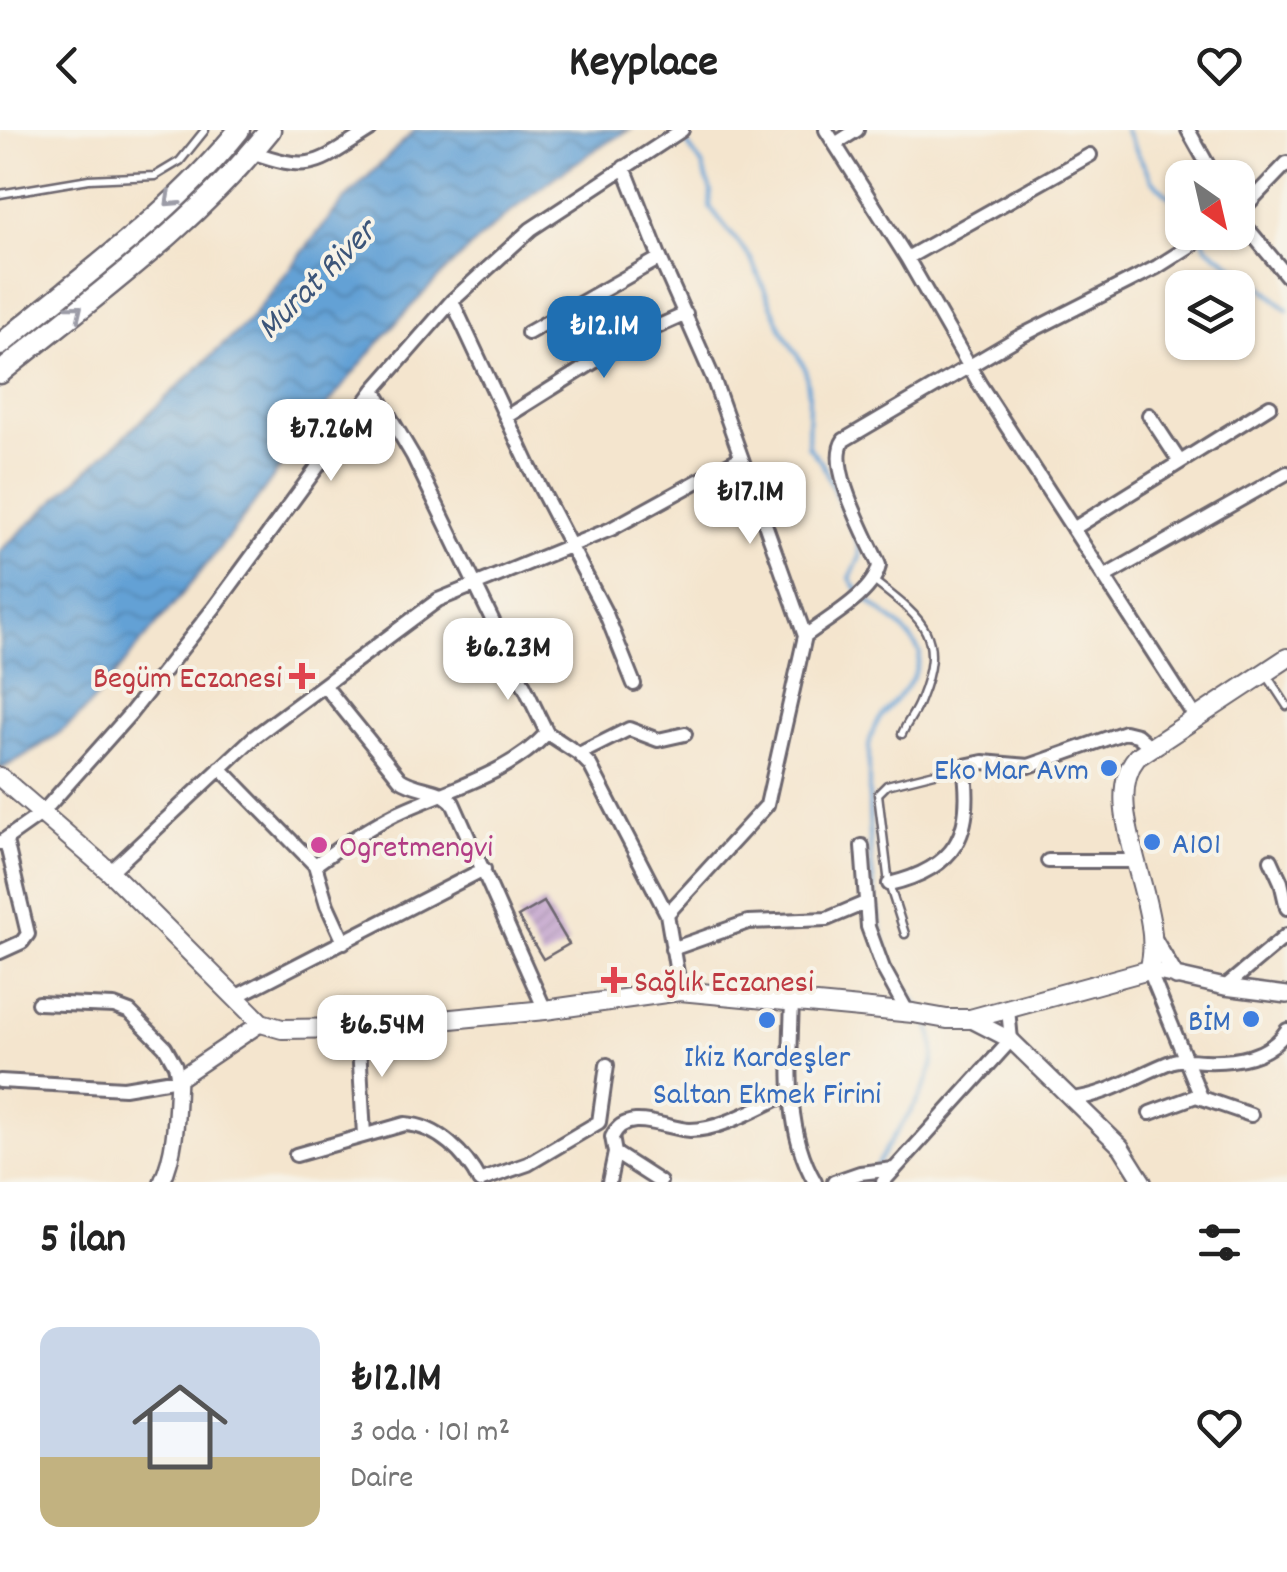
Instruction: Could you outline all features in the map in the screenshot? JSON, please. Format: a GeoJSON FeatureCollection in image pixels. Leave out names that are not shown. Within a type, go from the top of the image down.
{"type":"FeatureCollection","features":[{"type":"Feature","properties":{"kind":"main road"},"geometry":{"type":"LineString","coordinates":[[0,373],[184,224],[270,130]]}},
{"type":"Feature","properties":{"kind":"main road"},"geometry":{"type":"LineString","coordinates":[[0,345],[153,217],[236,134],[252,152]]}},
{"type":"Feature","properties":{"kind":"main road"},"geometry":{"type":"LineString","coordinates":[[4,781],[110,872],[261,1023],[282,1030],[358,1028],[545,1010],[680,991],[911,1013],[946,1020],[970,1019],[1148,970],[1154,956],[1153,938],[1124,790],[1126,771],[1137,757],[1287,658]]}},
{"type":"Feature","properties":{"kind":"street"},"geometry":{"type":"LineString","coordinates":[[252,152],[300,166],[336,151],[370,130]]}},
{"type":"Feature","properties":{"kind":"street"},"geometry":{"type":"LineString","coordinates":[[0,952],[22,942],[28,934],[3,842],[41,814],[130,714],[214,608],[374,390],[452,301],[531,228],[682,130]]}},
{"type":"Feature","properties":{"kind":"street"},"geometry":{"type":"LineString","coordinates":[[826,130],[908,258],[970,367],[1196,720]]}},
{"type":"Feature","properties":{"kind":"street"},"geometry":{"type":"LineString","coordinates":[[835,144],[858,130]]}},
{"type":"Feature","properties":{"kind":"street"},"geometry":{"type":"LineString","coordinates":[[1188,130],[1205,160]]}},
{"type":"Feature","properties":{"kind":"street"},"geometry":{"type":"LineString","coordinates":[[908,258],[1090,155]]}},
{"type":"Feature","properties":{"kind":"street"},"geometry":{"type":"LineString","coordinates":[[1255,198],[1287,163]]}},
{"type":"Feature","properties":{"kind":"street"},"geometry":{"type":"LineString","coordinates":[[624,167],[713,378],[805,636],[767,805],[666,914]]}},
{"type":"Feature","properties":{"kind":"street"},"geometry":{"type":"LineString","coordinates":[[1255,237],[1287,276]]}},
{"type":"Feature","properties":{"kind":"street"},"geometry":{"type":"LineString","coordinates":[[805,636],[872,584],[879,565],[839,469],[839,448],[844,440],[1068,310],[1185,250]]}},
{"type":"Feature","properties":{"kind":"street"},"geometry":{"type":"LineString","coordinates":[[528,332],[660,258]]}},
{"type":"Feature","properties":{"kind":"street"},"geometry":{"type":"LineString","coordinates":[[452,301],[611,624],[634,684]]}},
{"type":"Feature","properties":{"kind":"street"},"geometry":{"type":"LineString","coordinates":[[506,417],[632,338],[686,314]]}},
{"type":"Feature","properties":{"kind":"street"},"geometry":{"type":"LineString","coordinates":[[374,390],[413,456],[548,733],[590,766],[666,914],[680,991]]}},
{"type":"Feature","properties":{"kind":"street"},"geometry":{"type":"LineString","coordinates":[[1073,529],[1270,406]]}},
{"type":"Feature","properties":{"kind":"street"},"geometry":{"type":"LineString","coordinates":[[1149,414],[1180,462]]}},
{"type":"Feature","properties":{"kind":"street"},"geometry":{"type":"LineString","coordinates":[[110,872],[220,768],[438,600],[611,529],[740,458]]}},
{"type":"Feature","properties":{"kind":"street"},"geometry":{"type":"LineString","coordinates":[[1104,578],[1287,473]]}},
{"type":"Feature","properties":{"kind":"street"},"geometry":{"type":"LineString","coordinates":[[324,685],[400,779],[407,810]]}},
{"type":"Feature","properties":{"kind":"street"},"geometry":{"type":"LineString","coordinates":[[579,754],[629,729],[658,740],[685,734]]}},
{"type":"Feature","properties":{"kind":"street"},"geometry":{"type":"LineString","coordinates":[[889,884],[914,878],[948,856],[968,811],[964,766],[983,762],[1029,766],[1125,732],[1137,735],[1152,748]]}},
{"type":"Feature","properties":{"kind":"street"},"geometry":{"type":"LineString","coordinates":[[316,865],[350,840],[536,746],[548,733]]}},
{"type":"Feature","properties":{"kind":"street"},"geometry":{"type":"LineString","coordinates":[[220,768],[316,865],[326,906],[344,942]]}},
{"type":"Feature","properties":{"kind":"street"},"geometry":{"type":"LineString","coordinates":[[400,779],[414,787],[446,794],[460,814],[545,1010]]}},
{"type":"Feature","properties":{"kind":"street"},"geometry":{"type":"LineString","coordinates":[[862,846],[865,903],[874,948],[911,1013]]}},
{"type":"Feature","properties":{"kind":"street"},"geometry":{"type":"LineString","coordinates":[[1271,860],[1287,908]]}},
{"type":"Feature","properties":{"kind":"street"},"geometry":{"type":"LineString","coordinates":[[1048,861],[1136,861]]}},
{"type":"Feature","properties":{"kind":"street"},"geometry":{"type":"LineString","coordinates":[[237,996],[484,869]]}},
{"type":"Feature","properties":{"kind":"street"},"geometry":{"type":"LineString","coordinates":[[672,949],[748,922],[827,919],[865,903]]}},
{"type":"Feature","properties":{"kind":"street"},"geometry":{"type":"LineString","coordinates":[[1225,987],[1287,935]]}},
{"type":"Feature","properties":{"kind":"street"},"geometry":{"type":"LineString","coordinates":[[1153,938],[1176,976]]}},
{"type":"Feature","properties":{"kind":"street"},"geometry":{"type":"LineString","coordinates":[[1148,970],[1225,987],[1287,995]]}},
{"type":"Feature","properties":{"kind":"street"},"geometry":{"type":"LineString","coordinates":[[1148,970],[1200,1097]]}},
{"type":"Feature","properties":{"kind":"street"},"geometry":{"type":"LineString","coordinates":[[38,1002],[114,1006],[130,1012],[165,1048],[176,1065],[178,1079],[176,1136],[162,1182]]}},
{"type":"Feature","properties":{"kind":"street"},"geometry":{"type":"LineString","coordinates":[[792,1002],[792,1092],[800,1145],[815,1182]]}},
{"type":"Feature","properties":{"kind":"street"},"geometry":{"type":"LineString","coordinates":[[1008,1010],[1012,1040]]}},
{"type":"Feature","properties":{"kind":"street"},"geometry":{"type":"LineString","coordinates":[[970,1019],[1012,1040],[1121,1147],[1143,1182]]}},
{"type":"Feature","properties":{"kind":"street"},"geometry":{"type":"LineString","coordinates":[[0,1081],[124,1088],[178,1079],[261,1023]]}},
{"type":"Feature","properties":{"kind":"street"},"geometry":{"type":"LineString","coordinates":[[358,1028],[364,1135]]}},
{"type":"Feature","properties":{"kind":"street"},"geometry":{"type":"LineString","coordinates":[[1072,1099],[1108,1092],[1174,1061],[1254,1056],[1279,1041],[1287,1030]]}},
{"type":"Feature","properties":{"kind":"street"},"geometry":{"type":"LineString","coordinates":[[834,1182],[860,1173],[886,1174],[1012,1040]]}},
{"type":"Feature","properties":{"kind":"street"},"geometry":{"type":"LineString","coordinates":[[600,1122],[607,1065]]}},
{"type":"Feature","properties":{"kind":"street"},"geometry":{"type":"LineString","coordinates":[[615,1131],[631,1121],[701,1130],[792,1092]]}},
{"type":"Feature","properties":{"kind":"street"},"geometry":{"type":"LineString","coordinates":[[1150,1114],[1185,1098],[1200,1097],[1251,1115]]}},
{"type":"Feature","properties":{"kind":"street"},"geometry":{"type":"LineString","coordinates":[[600,1122],[615,1131]]}},
{"type":"Feature","properties":{"kind":"street"},"geometry":{"type":"LineString","coordinates":[[296,1155],[406,1124],[420,1125],[451,1145],[480,1181],[528,1164],[600,1122]]}},
{"type":"Feature","properties":{"kind":"street"},"geometry":{"type":"LineString","coordinates":[[609,1182],[615,1131]]}},
{"type":"Feature","properties":{"kind":"street"},"geometry":{"type":"LineString","coordinates":[[615,1153],[660,1182]]}},
{"type":"Feature","properties":{"kind":"lane"},"geometry":{"type":"LineString","coordinates":[[0,194],[89,178],[154,176],[180,162],[205,130]]}},
{"type":"Feature","properties":{"kind":"lane"},"geometry":{"type":"LineString","coordinates":[[872,584],[924,626],[933,648],[922,698],[902,734]]}},
{"type":"Feature","properties":{"kind":"lane"},"geometry":{"type":"LineString","coordinates":[[1265,673],[1287,706]]}},
{"type":"Feature","properties":{"kind":"lane"},"geometry":{"type":"LineString","coordinates":[[905,934],[889,884],[877,798],[887,785],[964,766]]}},
{"type":"Feature","properties":{"kind":"water","name":"Murat River"},"geometry":{"type":"Polygon","coordinates":[[[415,130],[629,130],[522,202],[427,290],[342,387],[219,549],[97,697],[63,730],[0,770],[0,551],[248,322],[342,202],[415,130]]]}},
{"type":"Feature","properties":{"kind":"building"},"geometry":{"type":"Polygon","coordinates":[[[544,902],[569,944],[543,959],[518,917],[544,902]]]}},
{"type":"Feature","properties":{"kind":"waterway"},"geometry":{"type":"LineString","coordinates":[[1125,130],[1152,180],[1165,193]]}},
{"type":"Feature","properties":{"kind":"waterway"},"geometry":{"type":"LineString","coordinates":[[682,137],[702,165],[711,191],[710,207],[751,259],[783,332],[805,368],[808,446],[822,463],[858,544],[860,557],[850,578],[865,598],[905,631],[920,653],[911,680],[879,720],[869,746],[871,859],[878,917],[894,969],[919,1008]]}},
{"type":"Feature","properties":{"kind":"waterway"},"geometry":{"type":"LineString","coordinates":[[1211,250],[1258,283],[1287,310]]}},
{"type":"Feature","properties":{"kind":"waterway"},"geometry":{"type":"LineString","coordinates":[[875,1168],[928,1079],[934,1059],[926,1021]]}},
{"type":"Feature","properties":{"kind":"place","name":"Begüm Eczanesi"},"geometry":{"type":"Point","coordinates":[302,676]}},
{"type":"Feature","properties":{"kind":"place","name":"Eko Mar Avm"},"geometry":{"type":"Point","coordinates":[1109,768]}},
{"type":"Feature","properties":{"kind":"place","name":"A101"},"geometry":{"type":"Point","coordinates":[1152,842]}},
{"type":"Feature","properties":{"kind":"place","name":"Ogretmengvi"},"geometry":{"type":"Point","coordinates":[319,845]}},
{"type":"Feature","properties":{"kind":"place","name":"Sağlık Eczanesi"},"geometry":{"type":"Point","coordinates":[614,980]}},
{"type":"Feature","properties":{"kind":"place","name":"BİM"},"geometry":{"type":"Point","coordinates":[1251,1019]}},
{"type":"Feature","properties":{"kind":"place","name":"Ikiz Kardeşler Saltan Ekmek Firini"},"geometry":{"type":"Point","coordinates":[767,1020]}}]}
